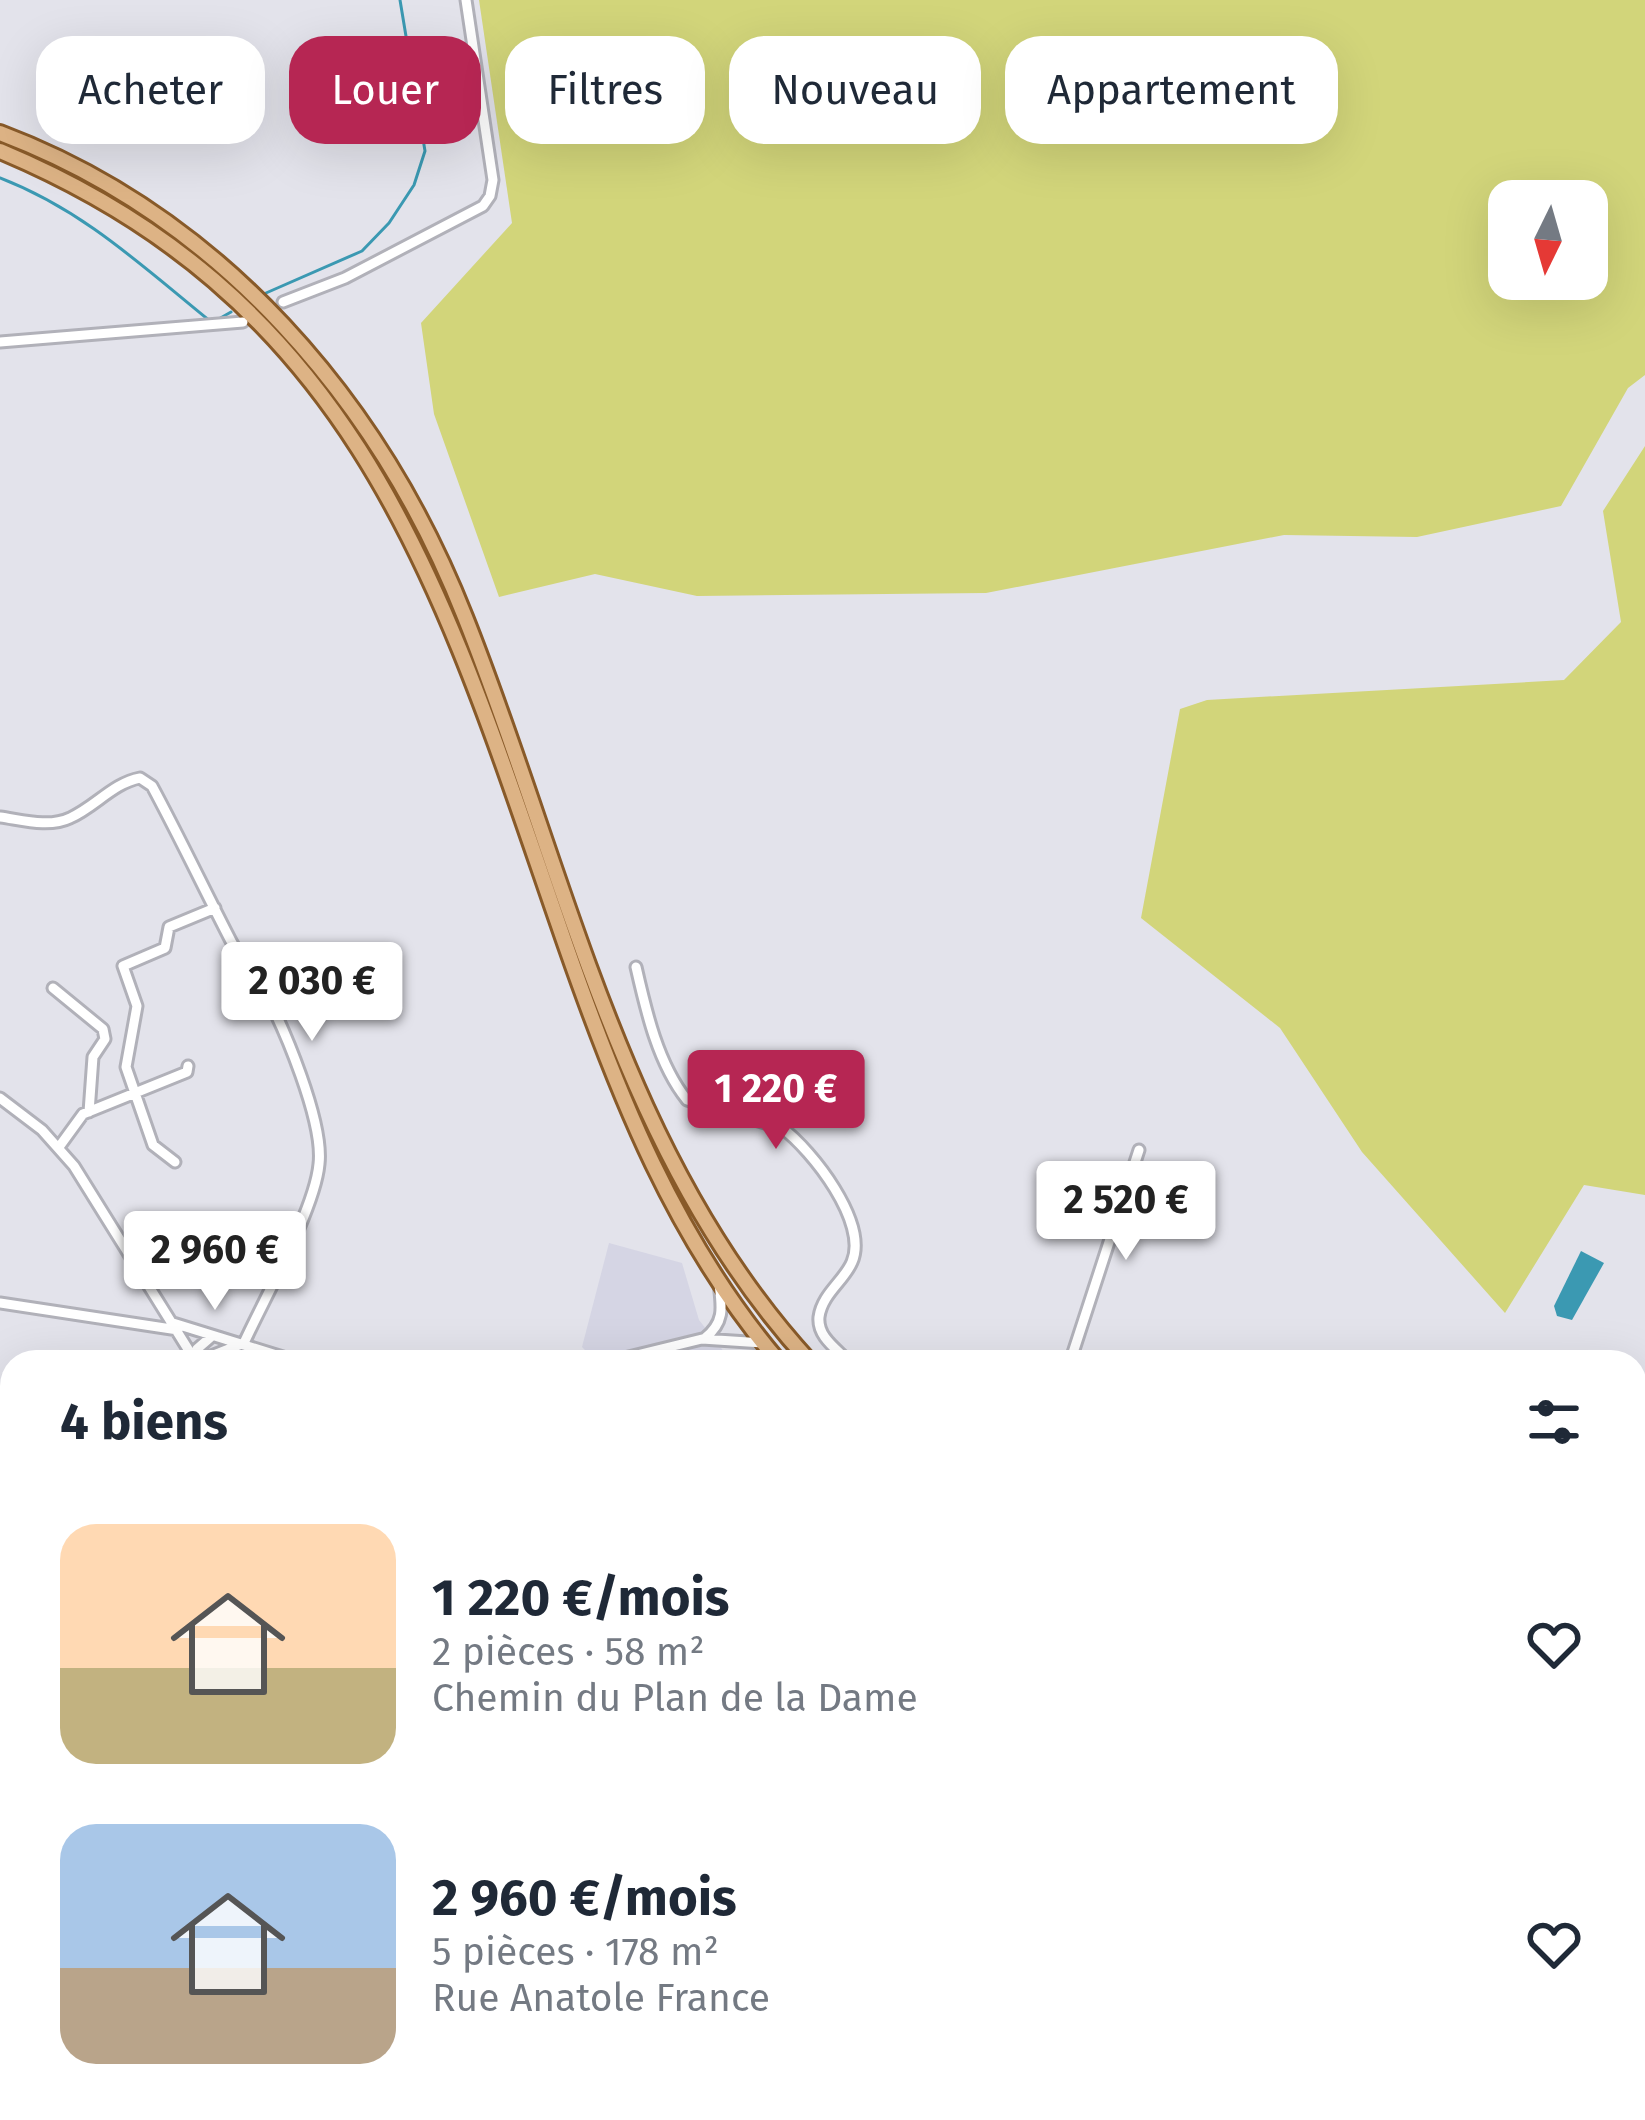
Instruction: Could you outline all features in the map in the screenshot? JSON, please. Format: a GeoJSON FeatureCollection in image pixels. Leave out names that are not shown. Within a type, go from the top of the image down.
{"type":"FeatureCollection","features":[{"type":"Feature","properties":{"kind":"main road"},"geometry":{"type":"LineString","coordinates":[[0,133],[82,168],[205,249],[293,335],[380,447],[464,613],[641,1097],[721,1249],[801,1350]]}},
{"type":"Feature","properties":{"kind":"main road"},"geometry":{"type":"LineString","coordinates":[[0,151],[82,188],[206,272],[287,350],[352,436],[436,590],[621,1095],[681,1223],[769,1350]]}},
{"type":"Feature","properties":{"kind":"street"},"geometry":{"type":"LineString","coordinates":[[284,302],[345,278],[483,206],[490,196],[493,180],[466,0]]}},
{"type":"Feature","properties":{"kind":"street"},"geometry":{"type":"LineString","coordinates":[[0,342],[243,322]]}},
{"type":"Feature","properties":{"kind":"street"},"geometry":{"type":"LineString","coordinates":[[0,817],[45,823],[67,820],[128,781],[140,778],[152,786],[281,1025],[320,1145],[316,1182],[244,1343],[231,1350]]}},
{"type":"Feature","properties":{"kind":"street"},"geometry":{"type":"LineString","coordinates":[[175,1162],[153,1144],[126,1066],[137,1006],[123,965],[165,949],[169,927],[215,908]]}},
{"type":"Feature","properties":{"kind":"street"},"geometry":{"type":"LineString","coordinates":[[636,967],[655,1036],[687,1100],[782,1128],[842,1200],[854,1223],[857,1247],[851,1266],[824,1303],[819,1318],[820,1333],[837,1350]]}},
{"type":"Feature","properties":{"kind":"street"},"geometry":{"type":"LineString","coordinates":[[52,988],[103,1029],[105,1040],[93,1057],[89,1112]]}},
{"type":"Feature","properties":{"kind":"street"},"geometry":{"type":"LineString","coordinates":[[59,1147],[83,1114],[173,1081],[188,1072],[188,1066]]}},
{"type":"Feature","properties":{"kind":"street"},"geometry":{"type":"LineString","coordinates":[[0,1098],[59,1147],[189,1350]]}},
{"type":"Feature","properties":{"kind":"street"},"geometry":{"type":"LineString","coordinates":[[1074,1350],[1139,1150]]}},
{"type":"Feature","properties":{"kind":"street"},"geometry":{"type":"LineString","coordinates":[[702,1339],[722,1315],[719,1284]]}},
{"type":"Feature","properties":{"kind":"street"},"geometry":{"type":"LineString","coordinates":[[0,1303],[154,1326],[174,1323],[264,1350]]}},
{"type":"Feature","properties":{"kind":"street"},"geometry":{"type":"LineString","coordinates":[[154,1326],[174,1323]]}},
{"type":"Feature","properties":{"kind":"street"},"geometry":{"type":"LineString","coordinates":[[197,1350],[212,1336]]}},
{"type":"Feature","properties":{"kind":"street"},"geometry":{"type":"LineString","coordinates":[[657,1350],[702,1339],[763,1343]]}},
{"type":"Feature","properties":{"kind":"shaded area"},"geometry":{"type":"Polygon","coordinates":[[[609,1243],[682,1263],[699,1320],[723,1350],[585,1350],[609,1243]]]}},
{"type":"Feature","properties":{"kind":"green space"},"geometry":{"type":"Polygon","coordinates":[[[479,0],[1645,0],[1645,375],[1628,388],[1561,506],[1417,537],[1284,535],[986,593],[697,596],[595,574],[499,597],[434,414],[421,323],[512,223],[479,0]]]}},
{"type":"Feature","properties":{"kind":"green space"},"geometry":{"type":"Polygon","coordinates":[[[1645,446],[1645,1195],[1584,1185],[1505,1313],[1362,1152],[1280,1028],[1141,918],[1180,709],[1207,700],[1564,680],[1621,622],[1603,511],[1645,446]]]}},
{"type":"Feature","properties":{"kind":"water"},"geometry":{"type":"Polygon","coordinates":[[[1581,1251],[1604,1263],[1572,1320],[1557,1316],[1554,1306],[1581,1251]]]}},
{"type":"Feature","properties":{"kind":"waterway"},"geometry":{"type":"LineString","coordinates":[[266,293],[362,251],[389,223],[414,185],[425,151],[400,0]]}},
{"type":"Feature","properties":{"kind":"waterway"},"geometry":{"type":"LineString","coordinates":[[0,178],[85,223],[210,321]]}},
{"type":"Feature","properties":{"kind":"waterway"},"geometry":{"type":"LineString","coordinates":[[217,320],[231,312]]}},
{"type":"Feature","properties":{"kind":"waterway"},"geometry":{"type":"LineString","coordinates":[[8,337],[184,322]]}}]}
